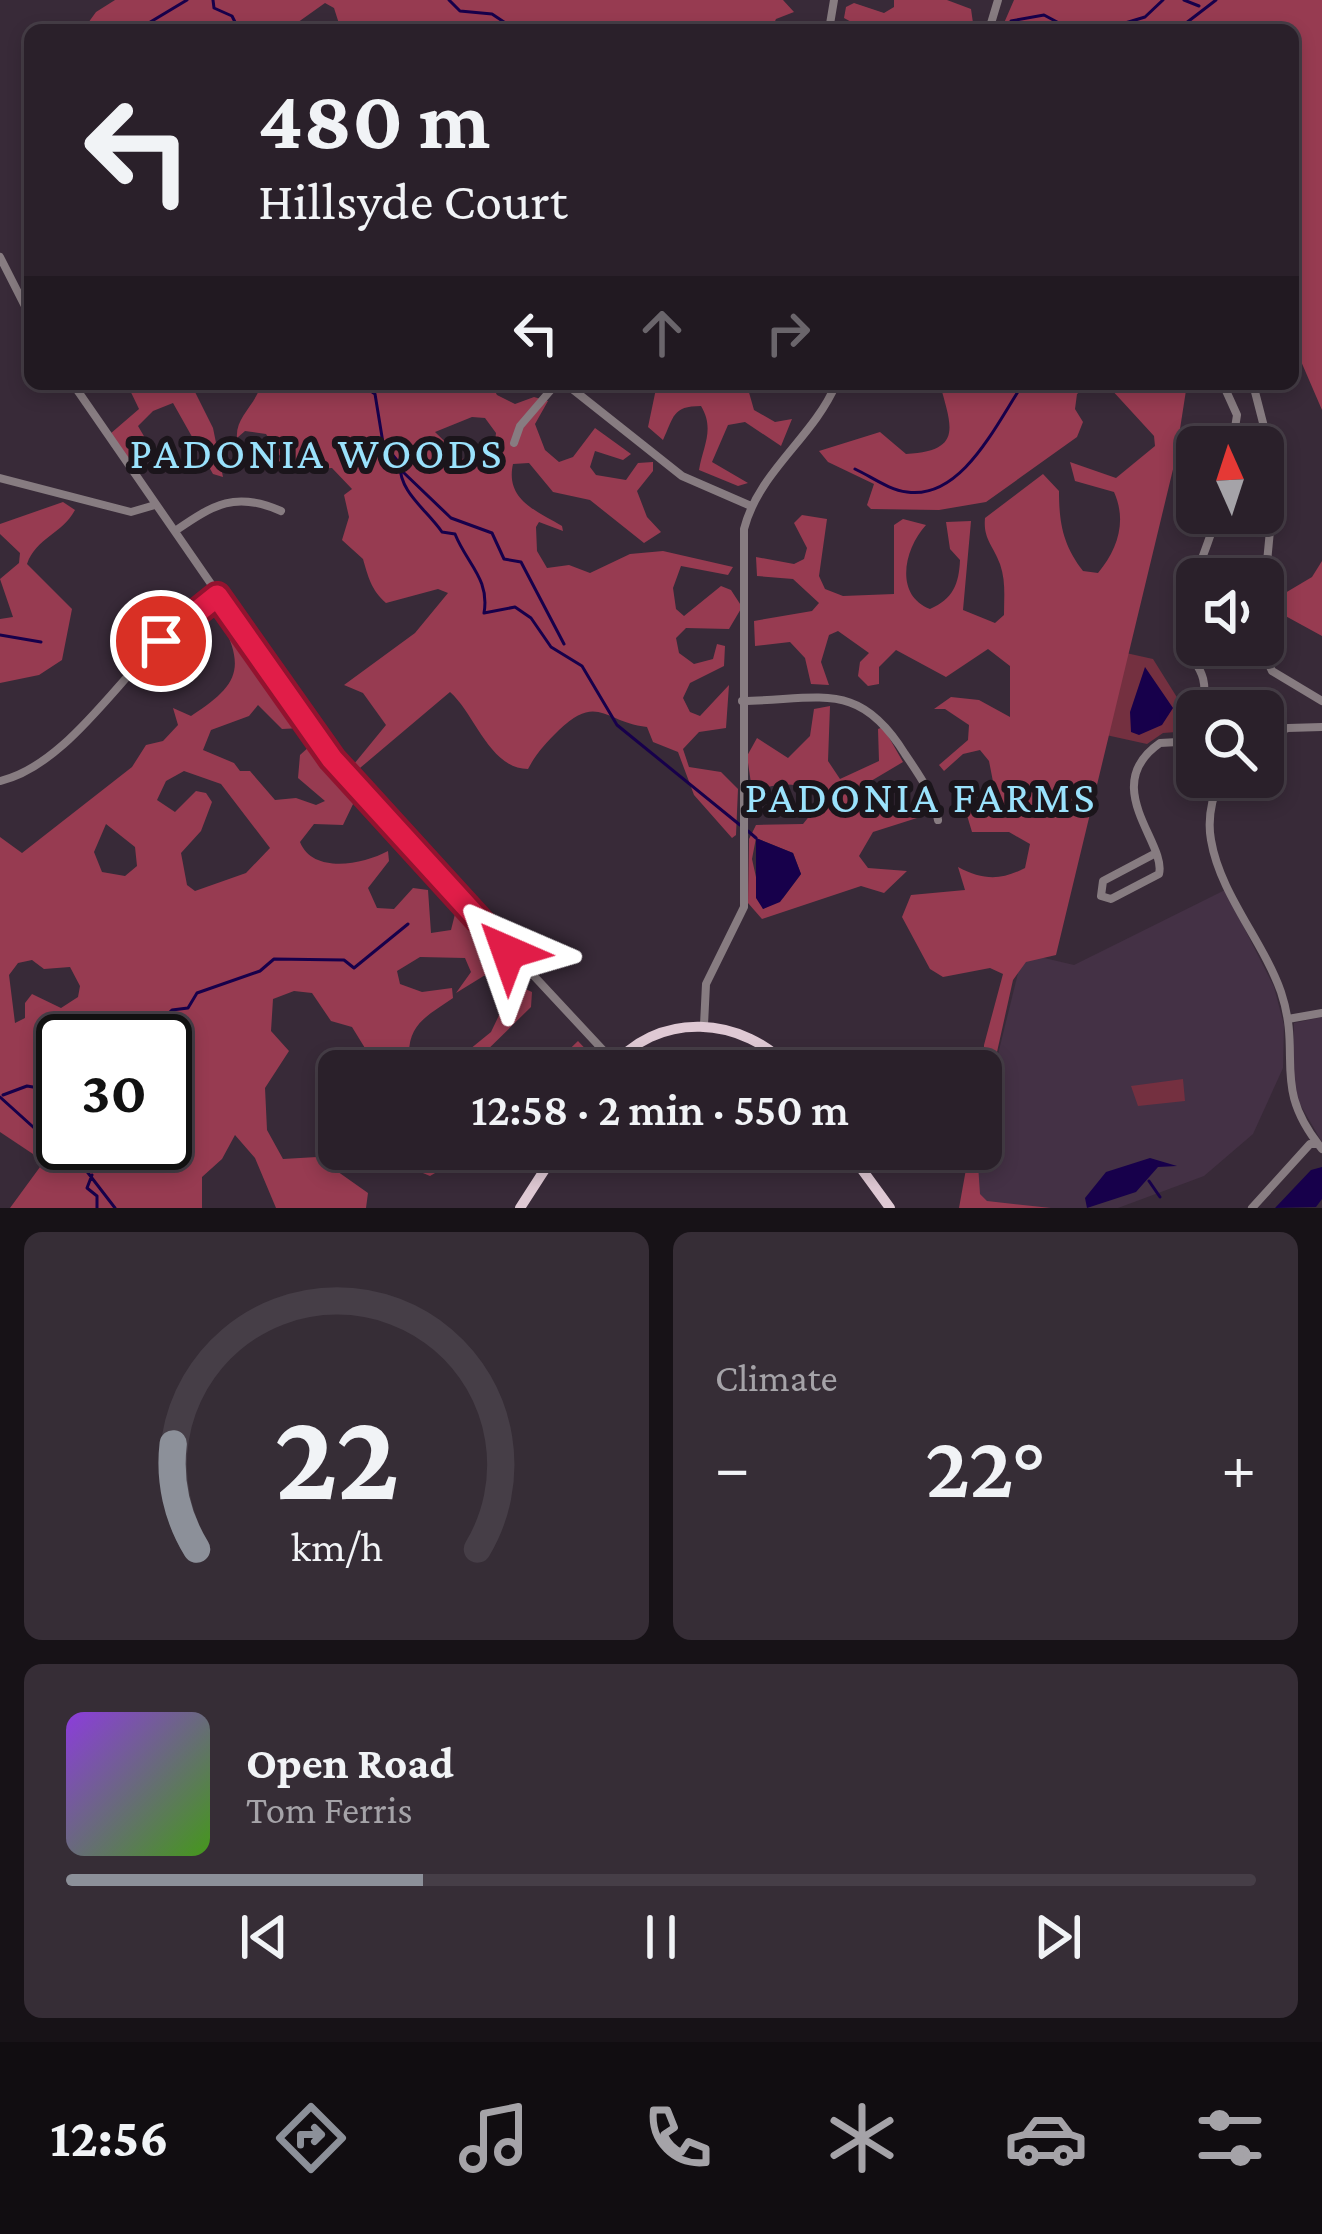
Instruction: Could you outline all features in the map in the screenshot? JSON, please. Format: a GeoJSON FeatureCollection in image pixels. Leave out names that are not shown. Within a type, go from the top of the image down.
{"type":"FeatureCollection","features":[{"type":"Feature","properties":{"kind":"main road"},"geometry":{"type":"LineString","coordinates":[[636,1050],[661,1033],[704,1025],[753,1038],[767,1050]]}},
{"type":"Feature","properties":{"kind":"main road"},"geometry":{"type":"LineString","coordinates":[[520,1208],[544,1170]]}},
{"type":"Feature","properties":{"kind":"main road"},"geometry":{"type":"LineString","coordinates":[[862,1170],[890,1208]]}},
{"type":"Feature","properties":{"kind":"street"},"geometry":{"type":"LineString","coordinates":[[0,257],[24,295]]}},
{"type":"Feature","properties":{"kind":"street"},"geometry":{"type":"LineString","coordinates":[[77,390],[346,776],[596,1050]]}},
{"type":"Feature","properties":{"kind":"street"},"geometry":{"type":"LineString","coordinates":[[514,443],[520,426],[551,390]]}},
{"type":"Feature","properties":{"kind":"street"},"geometry":{"type":"LineString","coordinates":[[574,390],[682,476],[751,506]]}},
{"type":"Feature","properties":{"kind":"street"},"geometry":{"type":"LineString","coordinates":[[704,1025],[706,984],[742,915],[742,545],[751,506],[833,390]]}},
{"type":"Feature","properties":{"kind":"street"},"geometry":{"type":"LineString","coordinates":[[1226,390],[1237,415],[1235,426]]}},
{"type":"Feature","properties":{"kind":"street"},"geometry":{"type":"LineString","coordinates":[[1255,390],[1270,450],[1267,558]]}},
{"type":"Feature","properties":{"kind":"street"},"geometry":{"type":"LineString","coordinates":[[0,478],[131,512],[155,505]]}},
{"type":"Feature","properties":{"kind":"street"},"geometry":{"type":"LineString","coordinates":[[176,531],[229,499],[254,500],[281,511]]}},
{"type":"Feature","properties":{"kind":"street"},"geometry":{"type":"LineString","coordinates":[[1205,690],[1207,676],[1184,632],[1208,534]]}},
{"type":"Feature","properties":{"kind":"street"},"geometry":{"type":"LineString","coordinates":[[0,781],[22,772],[86,723],[154,648],[217,596]]}},
{"type":"Feature","properties":{"kind":"street"},"geometry":{"type":"LineString","coordinates":[[1270,666],[1322,701]]}},
{"type":"Feature","properties":{"kind":"street"},"geometry":{"type":"LineString","coordinates":[[742,701],[842,700],[870,708],[886,722],[929,792],[938,820]]}},
{"type":"Feature","properties":{"kind":"street"},"geometry":{"type":"LineString","coordinates":[[1284,729],[1322,727]]}},
{"type":"Feature","properties":{"kind":"street"},"geometry":{"type":"LineString","coordinates":[[1156,853],[1101,883],[1101,896],[1112,899],[1160,874],[1156,853],[1134,807],[1142,764],[1160,742],[1176,741]]}},
{"type":"Feature","properties":{"kind":"street"},"geometry":{"type":"LineString","coordinates":[[1213,798],[1212,846],[1278,986],[1288,1019],[1289,1092],[1320,1146],[1300,1159],[1252,1208]]}},
{"type":"Feature","properties":{"kind":"street"},"geometry":{"type":"LineString","coordinates":[[1288,1019],[1322,1013]]}},
{"type":"Feature","properties":{"kind":"shaded area"},"geometry":{"type":"Polygon","coordinates":[[[115,0],[783,0],[794,12],[774,24],[339,24],[334,8],[325,3],[295,24],[87,24],[115,0]]]}},
{"type":"Feature","properties":{"kind":"shaded area"},"geometry":{"type":"Polygon","coordinates":[[[894,0],[947,0],[971,9],[973,24],[855,24],[844,18],[846,7],[854,3],[884,13],[894,7],[894,0]]]}},
{"type":"Feature","properties":{"kind":"shaded area"},"geometry":{"type":"Polygon","coordinates":[[[1014,0],[1322,0],[1322,410],[1299,357],[1299,24],[1004,24],[1014,0]]]}},
{"type":"Feature","properties":{"kind":"shaded area"},"geometry":{"type":"Polygon","coordinates":[[[130,390],[194,390],[213,428],[223,477],[213,474],[173,403],[153,411],[138,426],[155,455],[142,464],[132,464],[110,434],[139,409],[130,390]]]}},
{"type":"Feature","properties":{"kind":"shaded area"},"geometry":{"type":"Polygon","coordinates":[[[258,390],[494,390],[515,404],[534,397],[548,401],[535,424],[545,450],[559,462],[573,457],[595,428],[631,454],[623,460],[595,451],[590,467],[596,475],[626,480],[638,463],[653,462],[653,471],[637,491],[647,517],[661,532],[644,543],[590,500],[553,492],[529,463],[513,464],[512,476],[525,503],[562,526],[563,531],[539,522],[536,527],[537,551],[547,568],[569,565],[590,573],[630,554],[663,551],[733,567],[728,575],[681,566],[673,588],[676,609],[684,616],[721,586],[731,590],[742,607],[729,629],[686,628],[676,638],[679,653],[694,664],[713,659],[717,644],[725,646],[724,666],[690,683],[683,698],[690,712],[700,716],[729,685],[726,728],[699,732],[683,749],[689,767],[721,772],[738,789],[736,835],[732,838],[694,795],[678,752],[653,742],[647,727],[593,711],[559,730],[528,769],[503,760],[450,692],[360,768],[354,764],[386,725],[363,693],[344,685],[415,633],[448,593],[438,589],[386,603],[363,559],[342,540],[349,517],[344,495],[352,489],[332,468],[277,471],[280,456],[266,434],[245,431],[237,438],[239,424],[258,390]],[[472,417],[435,432],[471,467],[493,459],[496,433],[485,418],[472,417]]]}},
{"type":"Feature","properties":{"kind":"shaded area"},"geometry":{"type":"Polygon","coordinates":[[[656,390],[748,390],[754,410],[775,422],[792,419],[781,446],[745,422],[728,425],[712,462],[748,483],[738,486],[699,470],[708,430],[701,406],[679,411],[663,440],[648,427],[656,390]]]}},
{"type":"Feature","properties":{"kind":"shaded area"},"geometry":{"type":"Polygon","coordinates":[[[941,390],[1082,390],[1075,409],[1083,422],[1077,437],[986,502],[939,510],[871,509],[867,505],[874,484],[828,462],[819,451],[880,432],[906,454],[925,452],[945,442],[949,434],[941,390]]]}},
{"type":"Feature","properties":{"kind":"shaded area"},"geometry":{"type":"Polygon","coordinates":[[[1112,390],[1186,390],[1180,426],[1176,426],[1175,461],[1056,955],[1026,962],[1013,980],[997,1050],[984,1050],[1003,974],[990,968],[943,977],[930,969],[902,917],[911,895],[965,890],[958,867],[991,877],[1025,868],[1030,844],[1009,832],[972,832],[966,812],[997,802],[989,761],[980,750],[963,754],[944,771],[939,765],[968,740],[969,725],[945,709],[934,709],[951,697],[979,700],[1010,717],[1010,666],[988,649],[946,677],[896,650],[879,667],[879,684],[868,686],[858,676],[860,662],[869,653],[838,631],[829,635],[821,662],[829,685],[811,684],[805,658],[790,642],[755,646],[754,621],[812,611],[819,603],[793,579],[757,576],[756,557],[794,564],[804,559],[807,548],[794,523],[802,515],[827,519],[819,576],[825,589],[843,596],[894,594],[894,525],[903,519],[926,525],[912,546],[906,571],[911,593],[930,609],[949,595],[958,576],[960,560],[950,549],[946,522],[971,521],[963,610],[995,623],[1004,615],[1004,583],[985,518],[1043,474],[1059,491],[1061,524],[1071,552],[1083,571],[1098,573],[1118,534],[1118,503],[1114,492],[1075,481],[1070,462],[1116,478],[1155,446],[1154,436],[1112,390]]]}},
{"type":"Feature","properties":{"kind":"shaded area"},"geometry":{"type":"Polygon","coordinates":[[[63,502],[75,510],[36,548],[27,564],[72,609],[62,660],[39,675],[0,683],[0,619],[13,617],[0,579],[19,563],[20,553],[0,534],[0,524],[63,502]]]}},
{"type":"Feature","properties":{"kind":"shaded area"},"geometry":{"type":"Polygon","coordinates":[[[1322,561],[1322,636],[1284,615],[1284,594],[1312,577],[1322,561]]]}},
{"type":"Feature","properties":{"kind":"shaded area"},"geometry":{"type":"Polygon","coordinates":[[[222,623],[302,728],[282,729],[258,705],[249,716],[211,730],[203,750],[234,763],[240,771],[250,771],[275,800],[296,798],[316,805],[325,801],[298,778],[300,755],[311,745],[326,753],[346,775],[355,800],[343,825],[314,824],[300,842],[306,852],[339,864],[388,851],[389,861],[368,888],[377,908],[394,909],[413,888],[428,890],[431,933],[451,930],[455,914],[477,931],[480,962],[495,963],[495,969],[456,993],[471,972],[465,958],[420,957],[397,971],[400,984],[422,992],[452,988],[453,998],[422,1021],[412,1035],[410,1050],[366,1050],[352,1027],[331,1021],[312,993],[294,991],[273,999],[271,1031],[289,1051],[265,1088],[267,1130],[283,1159],[317,1157],[318,1170],[335,1170],[368,1193],[366,1208],[276,1208],[255,1158],[235,1135],[222,1159],[202,1177],[202,1208],[10,1208],[38,1170],[192,1170],[192,1014],[36,1014],[36,1160],[0,1132],[0,837],[22,853],[132,767],[146,745],[163,741],[178,725],[173,708],[191,716],[218,696],[232,677],[234,654],[222,623]],[[184,771],[166,781],[157,800],[175,812],[196,791],[206,793],[212,802],[201,831],[181,853],[187,885],[195,891],[246,873],[270,848],[221,784],[184,771]],[[106,824],[94,852],[102,872],[125,876],[137,866],[135,847],[106,824]],[[32,960],[18,963],[9,975],[15,1023],[25,1018],[25,1003],[32,994],[61,1008],[78,997],[80,986],[70,967],[44,969],[32,960]]]}},
{"type":"Feature","properties":{"kind":"shaded area"},"geometry":{"type":"Polygon","coordinates":[[[1126,653],[1153,659],[1176,696],[1176,732],[1163,733],[1147,744],[1106,735],[1126,653]]]}},
{"type":"Feature","properties":{"kind":"shaded area"},"geometry":{"type":"Polygon","coordinates":[[[1145,667],[1173,708],[1162,725],[1139,735],[1131,732],[1130,712],[1145,667]]]}},
{"type":"Feature","properties":{"kind":"shaded area"},"geometry":{"type":"Polygon","coordinates":[[[830,706],[828,761],[840,779],[879,761],[878,729],[883,727],[903,762],[871,781],[866,800],[877,813],[916,808],[917,818],[873,832],[859,856],[868,868],[907,871],[884,893],[861,886],[762,919],[748,903],[749,839],[756,825],[803,824],[819,804],[798,786],[752,790],[747,756],[757,738],[788,758],[810,736],[814,709],[830,706]],[[756,838],[752,859],[763,909],[783,898],[801,874],[793,853],[756,838]]]}},
{"type":"Feature","properties":{"kind":"shaded area"},"geometry":{"type":"Polygon","coordinates":[[[756,838],[793,853],[801,874],[780,902],[763,909],[756,898],[756,838]]]}},
{"type":"Feature","properties":{"kind":"shaded area"},"geometry":{"type":"Polygon","coordinates":[[[1225,890],[1274,987],[1284,1025],[1283,1068],[1253,1134],[1204,1176],[1118,1208],[963,1208],[971,1170],[1002,1170],[999,1050],[1023,953],[1074,965],[1225,890]]]}},
{"type":"Feature","properties":{"kind":"shaded area"},"geometry":{"type":"Polygon","coordinates":[[[505,980],[532,992],[531,1007],[487,1050],[469,1050],[491,1032],[503,1007],[497,993],[505,980]]]}},
{"type":"Feature","properties":{"kind":"shaded area"},"geometry":{"type":"Polygon","coordinates":[[[1322,1017],[1322,1142],[1293,1092],[1293,1053],[1294,1023],[1322,1017]]]}},
{"type":"Feature","properties":{"kind":"shaded area"},"geometry":{"type":"Polygon","coordinates":[[[1183,1079],[1185,1101],[1138,1106],[1131,1086],[1183,1079]]]}},
{"type":"Feature","properties":{"kind":"shaded area"},"geometry":{"type":"Polygon","coordinates":[[[1150,1158],[1177,1166],[1158,1167],[1136,1192],[1087,1208],[1085,1198],[1106,1172],[1150,1158]]]}},
{"type":"Feature","properties":{"kind":"shaded area"},"geometry":{"type":"Polygon","coordinates":[[[1322,1167],[1322,1199],[1316,1207],[1275,1208],[1311,1170],[1322,1167]]]}},
{"type":"Feature","properties":{"kind":"shaded area"},"geometry":{"type":"Polygon","coordinates":[[[966,1170],[978,1170],[980,1194],[987,1201],[1051,1208],[959,1208],[966,1170]]]}},
{"type":"Feature","properties":{"kind":"waterway"},"geometry":{"type":"LineString","coordinates":[[147,24],[187,0]]}},
{"type":"Feature","properties":{"kind":"waterway"},"geometry":{"type":"LineString","coordinates":[[213,0],[214,8],[232,16],[236,24]]}},
{"type":"Feature","properties":{"kind":"waterway"},"geometry":{"type":"LineString","coordinates":[[449,0],[460,11],[492,14],[507,24]]}},
{"type":"Feature","properties":{"kind":"waterway"},"geometry":{"type":"LineString","coordinates":[[1122,24],[1145,17],[1163,0]]}},
{"type":"Feature","properties":{"kind":"waterway"},"geometry":{"type":"LineString","coordinates":[[1184,0],[1199,6]]}},
{"type":"Feature","properties":{"kind":"waterway"},"geometry":{"type":"LineString","coordinates":[[1185,24],[1216,0]]}},
{"type":"Feature","properties":{"kind":"waterway"},"geometry":{"type":"LineString","coordinates":[[1011,21],[1044,15],[1061,24]]}},
{"type":"Feature","properties":{"kind":"waterway"},"geometry":{"type":"LineString","coordinates":[[369,390],[375,394],[383,443],[400,464],[409,492],[442,532],[455,534],[484,591],[484,613],[515,607],[531,618],[551,647],[582,666],[617,725],[740,825]]}},
{"type":"Feature","properties":{"kind":"waterway"},"geometry":{"type":"LineString","coordinates":[[855,469],[907,492],[945,484],[975,456],[1019,390]]}},
{"type":"Feature","properties":{"kind":"waterway"},"geometry":{"type":"LineString","coordinates":[[403,472],[451,518],[492,533],[504,559],[521,562],[564,644]]}},
{"type":"Feature","properties":{"kind":"waterway"},"geometry":{"type":"LineString","coordinates":[[0,635],[41,642]]}},
{"type":"Feature","properties":{"kind":"waterway"},"geometry":{"type":"LineString","coordinates":[[748,831],[756,838]]}},
{"type":"Feature","properties":{"kind":"waterway"},"geometry":{"type":"LineString","coordinates":[[168,1014],[188,1008],[197,993],[260,971],[274,959],[344,960],[354,968],[408,924]]}},
{"type":"Feature","properties":{"kind":"waterway"},"geometry":{"type":"LineString","coordinates":[[3,1095],[36,1088]]}},
{"type":"Feature","properties":{"kind":"waterway"},"geometry":{"type":"LineString","coordinates":[[0,1097],[36,1130]]}},
{"type":"Feature","properties":{"kind":"waterway"},"geometry":{"type":"LineString","coordinates":[[86,1170],[115,1208]]}},
{"type":"Feature","properties":{"kind":"waterway"},"geometry":{"type":"LineString","coordinates":[[92,1175],[87,1188],[97,1196],[97,1208]]}},
{"type":"Feature","properties":{"kind":"waterway"},"geometry":{"type":"LineString","coordinates":[[1149,1181],[1160,1197]]}},
{"type":"Feature","properties":{"kind":"district","name":"PADONIA WOODS"},"geometry":{"type":"Point","coordinates":[317,452]}},
{"type":"Feature","properties":{"kind":"district","name":"PADONIA FARMS"},"geometry":{"type":"Point","coordinates":[921,796]}},
{"type":"Feature","properties":{"kind":"route"},"geometry":{"type":"LineString","coordinates":[[161,641],[217,596],[332,759],[508,952]]}}]}
